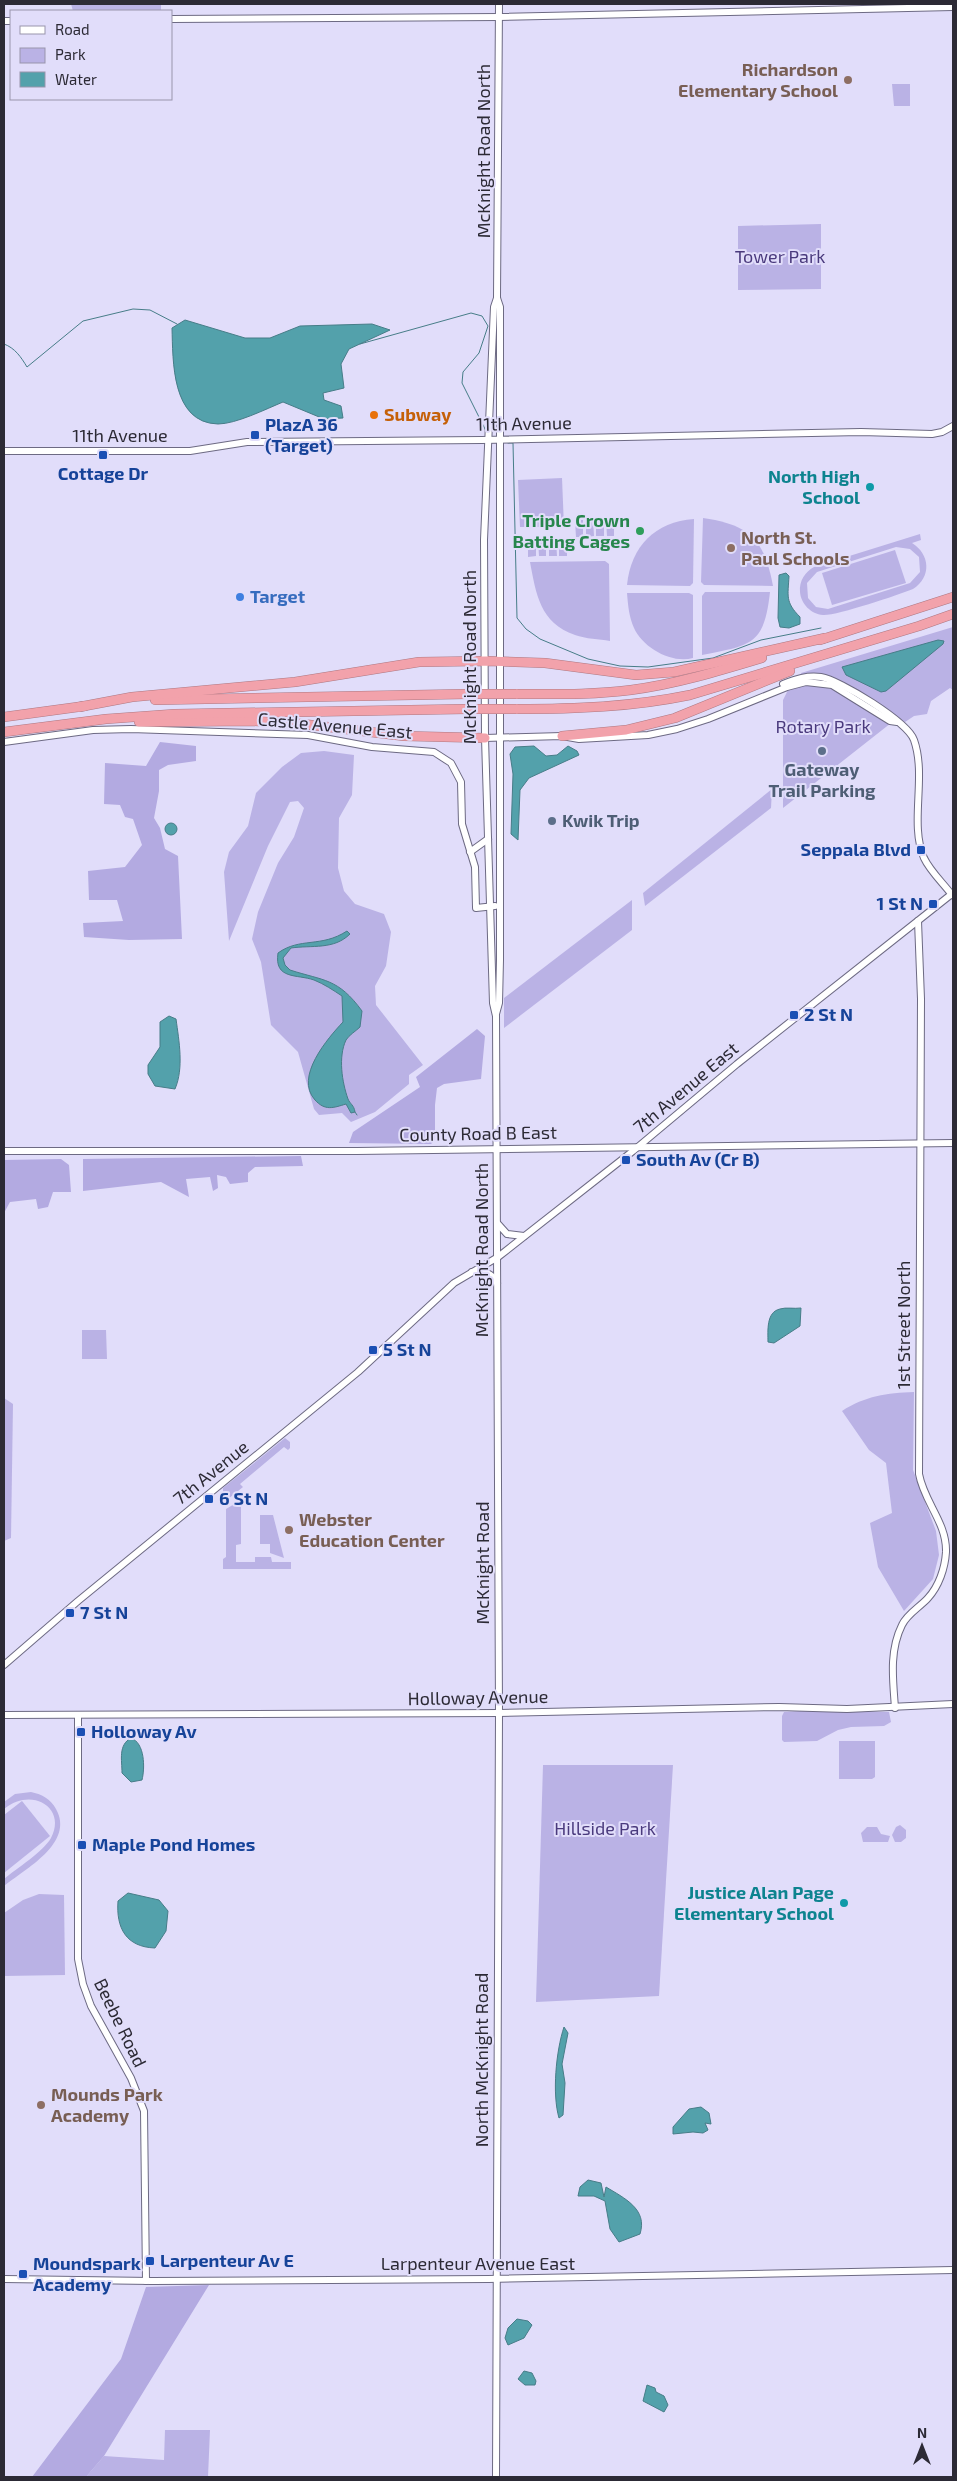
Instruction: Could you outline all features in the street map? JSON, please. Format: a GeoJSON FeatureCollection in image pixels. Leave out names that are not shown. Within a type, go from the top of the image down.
{"type":"FeatureCollection","features":[{"type":"Feature","properties":{"kind":"highway"},"geometry":{"type":"LineString","coordinates":[[4,717],[79,707],[160,700],[591,693],[650,687],[718,671],[953,597]]}},
{"type":"Feature","properties":{"kind":"highway"},"geometry":{"type":"LineString","coordinates":[[4,732],[79,722],[175,714],[584,708],[654,702],[706,691],[953,614]]}},
{"type":"Feature","properties":{"kind":"highway"},"geometry":{"type":"LineString","coordinates":[[79,707],[132,697],[295,682],[419,662],[486,661],[545,664],[636,675],[674,672],[826,638]]}},
{"type":"Feature","properties":{"kind":"highway"},"geometry":{"type":"LineString","coordinates":[[562,736],[626,730],[676,718],[830,653]]}},
{"type":"Feature","properties":{"kind":"highway"},"geometry":{"type":"LineString","coordinates":[[79,722],[253,721],[304,724],[404,736],[485,738]]}},
{"type":"Feature","properties":{"kind":"street","name":"McKnight Road North"},"geometry":{"type":"LineString","coordinates":[[498,1483],[496,1016],[493,1003],[485,738],[484,540],[494,307],[497,298],[499,4]]}},
{"type":"Feature","properties":{"kind":"street"},"geometry":{"type":"LineString","coordinates":[[172,20],[953,7]]}},
{"type":"Feature","properties":{"kind":"street","name":"McKnight Road North"},"geometry":{"type":"LineString","coordinates":[[496,1016],[499,1003],[501,738],[500,307],[497,298]]}},
{"type":"Feature","properties":{"kind":"street","name":"11th Avenue"},"geometry":{"type":"LineString","coordinates":[[4,451],[190,451],[247,442],[500,440],[861,432],[932,434],[942,432],[953,426]]}},
{"type":"Feature","properties":{"kind":"street"},"geometry":{"type":"LineString","coordinates":[[485,738],[562,736],[579,739],[612,738],[663,732],[708,719],[800,682],[820,682],[832,685],[890,721],[897,722],[914,738],[918,755],[919,831],[924,857],[952,894]]}},
{"type":"Feature","properties":{"kind":"street","name":"Castle Avenue East"},"geometry":{"type":"LineString","coordinates":[[4,742],[119,729],[308,735],[372,747],[427,750],[445,758],[459,776],[462,790],[462,824],[476,876],[476,908],[491,906]]}},
{"type":"Feature","properties":{"kind":"street"},"geometry":{"type":"LineString","coordinates":[[470,852],[488,839]]}},
{"type":"Feature","properties":{"kind":"street","name":"7th Avenue East"},"geometry":{"type":"LineString","coordinates":[[434,1301],[469,1273],[498,1257],[638,1147],[737,1064],[952,894]]}},
{"type":"Feature","properties":{"kind":"street"},"geometry":{"type":"LineString","coordinates":[[491,906],[500,906]]}},
{"type":"Feature","properties":{"kind":"street","name":"1st Street North"},"geometry":{"type":"LineString","coordinates":[[895,1708],[892,1667],[894,1644],[903,1623],[934,1590],[942,1572],[946,1552],[944,1532],[922,1485],[919,1474],[921,999],[918,921]]}},
{"type":"Feature","properties":{"kind":"street","name":"County Road B East"},"geometry":{"type":"LineString","coordinates":[[4,1151],[497,1149],[953,1143]]}},
{"type":"Feature","properties":{"kind":"street"},"geometry":{"type":"LineString","coordinates":[[498,1224],[507,1234],[524,1236]]}},
{"type":"Feature","properties":{"kind":"street"},"geometry":{"type":"LineString","coordinates":[[469,1273],[482,1271],[495,1278],[498,1283]]}},
{"type":"Feature","properties":{"kind":"street","name":"7th Avenue"},"geometry":{"type":"LineString","coordinates":[[4,1665],[78,1601],[358,1372],[434,1301]]}},
{"type":"Feature","properties":{"kind":"street","name":"McKnight Road"},"geometry":{"type":"LineString","coordinates":[[498,1483],[499,1643]]}},
{"type":"Feature","properties":{"kind":"street","name":"North McKnight Road"},"geometry":{"type":"LineString","coordinates":[[496,2477],[499,1643]]}},
{"type":"Feature","properties":{"kind":"street","name":"Holloway Avenue"},"geometry":{"type":"LineString","coordinates":[[4,1715],[499,1713],[778,1707],[847,1709],[953,1704]]}},
{"type":"Feature","properties":{"kind":"street","name":"Beebe Road"},"geometry":{"type":"LineString","coordinates":[[78,1716],[78,1959],[83,1984],[91,2006],[131,2078],[144,2111],[146,2281]]}},
{"type":"Feature","properties":{"kind":"street","name":"Larpenteur Avenue East"},"geometry":{"type":"LineString","coordinates":[[4,2279],[146,2281],[496,2279],[953,2270]]}},
{"type":"Feature","properties":{"kind":"green space"},"geometry":{"type":"Polygon","coordinates":[[[71,4],[161,4],[161,10],[73,10],[71,4]]]}},
{"type":"Feature","properties":{"kind":"green space"},"geometry":{"type":"Polygon","coordinates":[[[892,84],[910,84],[910,106],[894,106],[892,84]]]}},
{"type":"Feature","properties":{"kind":"green space","name":"Tower Park"},"geometry":{"type":"Polygon","coordinates":[[[821,224],[821,289],[738,290],[738,226],[821,224]]]}},
{"type":"Feature","properties":{"kind":"green space"},"geometry":{"type":"Polygon","coordinates":[[[562,478],[564,527],[520,527],[518,480],[562,478]]]}},
{"type":"Feature","properties":{"kind":"green space"},"geometry":{"type":"Polygon","coordinates":[[[703,518],[732,525],[752,537],[765,557],[773,586],[704,585],[701,582],[703,518]]]}},
{"type":"Feature","properties":{"kind":"green space"},"geometry":{"type":"Polygon","coordinates":[[[604,519],[604,536],[596,536],[596,520],[604,519]]]}},
{"type":"Feature","properties":{"kind":"green space"},"geometry":{"type":"Polygon","coordinates":[[[606,519],[614,519],[614,536],[607,536],[606,519]]]}},
{"type":"Feature","properties":{"kind":"green space"},"geometry":{"type":"Polygon","coordinates":[[[694,519],[693,583],[690,586],[627,585],[629,571],[634,559],[647,538],[668,525],[694,519]]]}},
{"type":"Feature","properties":{"kind":"green space"},"geometry":{"type":"Polygon","coordinates":[[[575,520],[583,520],[583,537],[576,537],[575,520]]]}},
{"type":"Feature","properties":{"kind":"green space"},"geometry":{"type":"Polygon","coordinates":[[[586,520],[593,520],[594,536],[586,537],[586,520]]]}},
{"type":"Feature","properties":{"kind":"green space"},"geometry":{"type":"Polygon","coordinates":[[[920,534],[921,540],[912,543],[918,548],[925,559],[926,572],[919,584],[913,589],[853,609],[823,615],[814,613],[802,601],[801,596],[800,588],[805,574],[814,567],[920,534]],[[896,547],[817,572],[807,583],[808,598],[816,607],[828,609],[910,583],[920,572],[919,557],[910,549],[896,547]]]}},
{"type":"Feature","properties":{"kind":"green space"},"geometry":{"type":"Polygon","coordinates":[[[549,539],[556,539],[557,556],[549,556],[549,539]]]}},
{"type":"Feature","properties":{"kind":"green space"},"geometry":{"type":"Polygon","coordinates":[[[559,539],[567,539],[567,556],[559,556],[559,539]]]}},
{"type":"Feature","properties":{"kind":"green space"},"geometry":{"type":"Polygon","coordinates":[[[528,540],[536,540],[536,556],[528,557],[528,540]]]}},
{"type":"Feature","properties":{"kind":"green space"},"geometry":{"type":"Polygon","coordinates":[[[538,540],[546,540],[546,556],[539,556],[538,540]]]}},
{"type":"Feature","properties":{"kind":"green space"},"geometry":{"type":"Polygon","coordinates":[[[895,550],[906,583],[832,605],[822,573],[895,550]]]}},
{"type":"Feature","properties":{"kind":"green space"},"geometry":{"type":"Polygon","coordinates":[[[605,561],[609,564],[610,641],[579,636],[563,630],[547,615],[542,606],[530,562],[605,561]]]}},
{"type":"Feature","properties":{"kind":"green space"},"geometry":{"type":"Polygon","coordinates":[[[705,592],[770,592],[764,623],[759,633],[743,645],[702,655],[702,596],[705,592]]]}},
{"type":"Feature","properties":{"kind":"green space"},"geometry":{"type":"Polygon","coordinates":[[[627,593],[689,593],[693,595],[693,658],[676,659],[659,653],[644,642],[632,624],[627,593]]]}},
{"type":"Feature","properties":{"kind":"green space"},"geometry":{"type":"Polygon","coordinates":[[[953,627],[953,690],[950,688],[931,701],[927,714],[914,716],[905,722],[842,683],[802,676],[801,673],[953,627]]]}},
{"type":"Feature","properties":{"kind":"green space","name":"Rotary Park"},"geometry":{"type":"Polygon","coordinates":[[[803,684],[815,685],[838,692],[860,703],[891,723],[783,808],[783,700],[788,690],[803,684]]]}},
{"type":"Feature","properties":{"kind":"green space"},"geometry":{"type":"Polygon","coordinates":[[[324,751],[354,755],[352,795],[339,818],[338,868],[344,891],[355,904],[384,914],[391,932],[386,966],[375,986],[376,1005],[423,1065],[409,1075],[409,1084],[375,1112],[351,1122],[342,1113],[319,1115],[314,1109],[298,1052],[271,1025],[261,962],[252,939],[258,912],[278,863],[294,837],[304,808],[298,801],[290,802],[268,846],[229,941],[224,872],[229,852],[248,826],[256,793],[282,767],[301,753],[324,751]]]}},
{"type":"Feature","properties":{"kind":"green space"},"geometry":{"type":"Polygon","coordinates":[[[772,789],[771,808],[645,906],[643,893],[772,789]]]}},
{"type":"Feature","properties":{"kind":"green space"},"geometry":{"type":"Polygon","coordinates":[[[632,900],[632,930],[504,1028],[504,998],[632,900]]]}},
{"type":"Feature","properties":{"kind":"green space"},"geometry":{"type":"Polygon","coordinates":[[[82,1330],[106,1330],[107,1359],[82,1359],[82,1330]]]}},
{"type":"Feature","properties":{"kind":"green space"},"geometry":{"type":"Polygon","coordinates":[[[914,1392],[913,1470],[936,1531],[939,1555],[933,1579],[904,1611],[878,1567],[870,1523],[892,1513],[886,1463],[869,1450],[842,1411],[876,1396],[914,1392]]]}},
{"type":"Feature","properties":{"kind":"green space"},"geometry":{"type":"Polygon","coordinates":[[[4,1398],[13,1404],[11,1538],[4,1541],[4,1398]]]}},
{"type":"Feature","properties":{"kind":"green space"},"geometry":{"type":"Polygon","coordinates":[[[285,1438],[290,1442],[288,1450],[284,1447],[240,1484],[243,1487],[228,1499],[223,1500],[223,1488],[285,1438]]]}},
{"type":"Feature","properties":{"kind":"green space"},"geometry":{"type":"Polygon","coordinates":[[[241,1500],[241,1544],[236,1545],[236,1562],[255,1562],[255,1557],[271,1557],[272,1562],[291,1562],[291,1569],[223,1569],[223,1559],[226,1557],[226,1509],[241,1500]]]}},
{"type":"Feature","properties":{"kind":"green space"},"geometry":{"type":"Polygon","coordinates":[[[260,1515],[273,1515],[284,1558],[270,1553],[270,1544],[260,1544],[260,1515]]]}},
{"type":"Feature","properties":{"kind":"green space"},"geometry":{"type":"Polygon","coordinates":[[[784,1712],[889,1712],[891,1722],[884,1726],[851,1727],[838,1730],[817,1741],[784,1742],[782,1740],[782,1716],[784,1712]]]}},
{"type":"Feature","properties":{"kind":"green space"},"geometry":{"type":"Polygon","coordinates":[[[839,1741],[875,1741],[875,1777],[872,1779],[839,1779],[839,1741]]]}},
{"type":"Feature","properties":{"kind":"green space","name":"Hillside Park"},"geometry":{"type":"Polygon","coordinates":[[[543,1765],[673,1765],[659,1996],[536,2002],[543,1765]]]}},
{"type":"Feature","properties":{"kind":"green space"},"geometry":{"type":"Polygon","coordinates":[[[31,1792],[38,1794],[54,1805],[60,1821],[59,1833],[45,1854],[4,1886],[4,1879],[47,1843],[55,1827],[51,1810],[35,1800],[15,1802],[4,1809],[4,1802],[15,1794],[31,1792]]]}},
{"type":"Feature","properties":{"kind":"green space"},"geometry":{"type":"Polygon","coordinates":[[[22,1801],[50,1836],[4,1873],[4,1815],[22,1801]]]}},
{"type":"Feature","properties":{"kind":"green space"},"geometry":{"type":"Polygon","coordinates":[[[900,1825],[906,1830],[906,1838],[901,1842],[895,1842],[892,1835],[896,1827],[900,1825]]]}},
{"type":"Feature","properties":{"kind":"green space"},"geometry":{"type":"Polygon","coordinates":[[[867,1827],[877,1827],[881,1834],[890,1836],[888,1842],[863,1842],[861,1833],[867,1827]]]}},
{"type":"Feature","properties":{"kind":"green space"},"geometry":{"type":"Polygon","coordinates":[[[39,1894],[64,1895],[65,1975],[4,1976],[4,1913],[23,1900],[39,1894]]]}},
{"type":"Feature","properties":{"kind":"green space"},"geometry":{"type":"Polygon","coordinates":[[[165,2430],[210,2430],[208,2477],[86,2477],[104,2456],[164,2460],[165,2430]]]}},
{"type":"Feature","properties":{"kind":"shaded area"},"geometry":{"type":"Polygon","coordinates":[[[160,742],[196,746],[196,761],[168,765],[159,770],[159,791],[154,818],[160,828],[165,849],[178,856],[182,939],[129,940],[84,937],[83,923],[123,921],[117,900],[89,900],[88,871],[125,867],[142,845],[133,819],[125,817],[120,805],[104,804],[105,763],[146,766],[160,742]]]}},
{"type":"Feature","properties":{"kind":"shaded area"},"geometry":{"type":"Polygon","coordinates":[[[477,1029],[485,1036],[481,1079],[444,1084],[437,1088],[435,1140],[431,1144],[349,1143],[353,1132],[420,1087],[416,1077],[477,1029]]]}},
{"type":"Feature","properties":{"kind":"shaded area"},"geometry":{"type":"Polygon","coordinates":[[[301,1156],[303,1166],[255,1167],[248,1173],[248,1182],[230,1184],[226,1177],[217,1175],[218,1188],[213,1191],[210,1177],[186,1179],[189,1197],[161,1182],[83,1191],[83,1159],[301,1156]]]}},
{"type":"Feature","properties":{"kind":"shaded area"},"geometry":{"type":"Polygon","coordinates":[[[61,1159],[69,1165],[71,1192],[53,1192],[48,1207],[38,1209],[36,1199],[10,1202],[4,1213],[4,1160],[61,1159]]]}},
{"type":"Feature","properties":{"kind":"shaded area"},"geometry":{"type":"Polygon","coordinates":[[[209,2285],[104,2456],[86,2477],[32,2477],[121,2359],[146,2287],[209,2285]]]}},
{"type":"Feature","properties":{"kind":"water"},"geometry":{"type":"Polygon","coordinates":[[[185,320],[245,338],[270,338],[300,326],[372,324],[390,330],[349,349],[341,364],[344,388],[323,393],[324,400],[341,406],[343,418],[324,419],[283,402],[242,419],[218,424],[203,421],[191,413],[183,402],[178,388],[173,356],[172,328],[185,320]]]}},
{"type":"Feature","properties":{"kind":"water"},"geometry":{"type":"Polygon","coordinates":[[[786,573],[789,576],[788,598],[795,612],[800,617],[800,624],[789,628],[780,627],[778,618],[779,575],[786,573]]]}},
{"type":"Feature","properties":{"kind":"water"},"geometry":{"type":"Polygon","coordinates":[[[938,640],[944,641],[943,644],[886,691],[881,692],[846,675],[842,667],[938,640]]]}},
{"type":"Feature","properties":{"kind":"water"},"geometry":{"type":"Polygon","coordinates":[[[534,746],[546,756],[557,755],[568,746],[577,751],[579,755],[529,778],[520,790],[518,840],[511,834],[513,774],[510,754],[515,747],[534,746]]]}},
{"type":"Feature","properties":{"kind":"water"},"geometry":{"type":"Polygon","coordinates":[[[169,823],[173,823],[177,829],[173,835],[169,835],[165,831],[165,827],[169,823]]]}},
{"type":"Feature","properties":{"kind":"water"},"geometry":{"type":"Polygon","coordinates":[[[347,931],[350,934],[337,943],[291,948],[283,958],[285,965],[290,970],[338,986],[362,1011],[360,1027],[346,1040],[342,1054],[344,1085],[348,1099],[355,1112],[351,1113],[346,1104],[329,1108],[322,1106],[315,1100],[310,1091],[308,1080],[311,1069],[322,1048],[343,1022],[342,996],[314,980],[283,972],[278,962],[278,953],[286,948],[328,939],[347,931]]]}},
{"type":"Feature","properties":{"kind":"water"},"geometry":{"type":"Polygon","coordinates":[[[169,1016],[176,1019],[179,1045],[180,1063],[175,1089],[155,1086],[148,1074],[148,1065],[160,1047],[160,1022],[169,1016]]]}},
{"type":"Feature","properties":{"kind":"water"},"geometry":{"type":"Polygon","coordinates":[[[782,1308],[801,1308],[800,1326],[774,1343],[768,1342],[769,1322],[772,1314],[782,1308]]]}},
{"type":"Feature","properties":{"kind":"water"},"geometry":{"type":"Polygon","coordinates":[[[131,1738],[139,1745],[143,1756],[144,1769],[142,1780],[131,1782],[122,1773],[121,1758],[124,1745],[131,1738]]]}},
{"type":"Feature","properties":{"kind":"water"},"geometry":{"type":"Polygon","coordinates":[[[128,1893],[159,1900],[168,1911],[166,1931],[155,1948],[145,1947],[130,1940],[121,1927],[118,1901],[128,1893]]]}},
{"type":"Feature","properties":{"kind":"water"},"geometry":{"type":"Polygon","coordinates":[[[564,2027],[568,2033],[562,2064],[565,2083],[563,2115],[559,2118],[555,2085],[559,2048],[564,2027]]]}},
{"type":"Feature","properties":{"kind":"water"},"geometry":{"type":"Polygon","coordinates":[[[701,2107],[709,2113],[711,2124],[705,2123],[708,2130],[703,2133],[673,2134],[673,2127],[689,2109],[701,2107]]]}},
{"type":"Feature","properties":{"kind":"water"},"geometry":{"type":"Polygon","coordinates":[[[588,2180],[601,2183],[604,2197],[606,2187],[633,2205],[641,2218],[640,2234],[619,2242],[610,2229],[605,2201],[594,2196],[578,2196],[580,2187],[588,2180]]]}},
{"type":"Feature","properties":{"kind":"water"},"geometry":{"type":"Polygon","coordinates":[[[517,2319],[528,2321],[532,2325],[524,2338],[508,2345],[505,2338],[508,2328],[517,2319]]]}},
{"type":"Feature","properties":{"kind":"water"},"geometry":{"type":"Polygon","coordinates":[[[524,2371],[532,2373],[536,2381],[535,2385],[525,2385],[518,2379],[524,2371]]]}},
{"type":"Feature","properties":{"kind":"water"},"geometry":{"type":"Polygon","coordinates":[[[647,2385],[655,2388],[656,2392],[664,2396],[668,2405],[664,2412],[643,2401],[647,2385]]]}},
{"type":"Feature","properties":{"kind":"waterway"},"geometry":{"type":"LineString","coordinates":[[4,344],[15,350],[27,367],[83,321],[133,309],[150,310],[177,324]]}},
{"type":"Feature","properties":{"kind":"waterway"},"geometry":{"type":"LineString","coordinates":[[360,344],[471,313],[482,316],[488,326],[479,353],[463,372],[462,383],[486,431]]}},
{"type":"Feature","properties":{"kind":"waterway"},"geometry":{"type":"LineString","coordinates":[[508,443],[513,443],[517,618],[526,629],[540,639],[588,659],[620,666],[648,667],[713,658],[761,640],[821,628]]}},
{"type":"Feature","properties":{"kind":"place","name":"Richardson Elementary School"},"geometry":{"type":"Point","coordinates":[848,80]}},
{"type":"Feature","properties":{"kind":"place","name":"Subway"},"geometry":{"type":"Point","coordinates":[374,415]}},
{"type":"Feature","properties":{"kind":"place","name":"PlazA 36 (Target)"},"geometry":{"type":"Point","coordinates":[255,435]}},
{"type":"Feature","properties":{"kind":"place","name":"Cottage Dr"},"geometry":{"type":"Point","coordinates":[103,455]}},
{"type":"Feature","properties":{"kind":"place","name":"North High School"},"geometry":{"type":"Point","coordinates":[870,487]}},
{"type":"Feature","properties":{"kind":"place","name":"Triple Crown Batting Cages"},"geometry":{"type":"Point","coordinates":[640,531]}},
{"type":"Feature","properties":{"kind":"place","name":"North St. Paul Schools"},"geometry":{"type":"Point","coordinates":[731,548]}},
{"type":"Feature","properties":{"kind":"place","name":"Target"},"geometry":{"type":"Point","coordinates":[240,597]}},
{"type":"Feature","properties":{"kind":"place","name":"Gateway Trail Parking"},"geometry":{"type":"Point","coordinates":[822,751]}},
{"type":"Feature","properties":{"kind":"place","name":"Kwik Trip"},"geometry":{"type":"Point","coordinates":[552,821]}},
{"type":"Feature","properties":{"kind":"place","name":"Seppala Blvd"},"geometry":{"type":"Point","coordinates":[921,850]}},
{"type":"Feature","properties":{"kind":"place","name":"1 St N"},"geometry":{"type":"Point","coordinates":[933,904]}},
{"type":"Feature","properties":{"kind":"place","name":"2 St N"},"geometry":{"type":"Point","coordinates":[794,1015]}},
{"type":"Feature","properties":{"kind":"place","name":"South Av (Cr B)"},"geometry":{"type":"Point","coordinates":[626,1160]}},
{"type":"Feature","properties":{"kind":"place","name":"5 St N"},"geometry":{"type":"Point","coordinates":[373,1350]}},
{"type":"Feature","properties":{"kind":"place","name":"6 St N"},"geometry":{"type":"Point","coordinates":[209,1499]}},
{"type":"Feature","properties":{"kind":"place","name":"Webster Education Center"},"geometry":{"type":"Point","coordinates":[289,1530]}},
{"type":"Feature","properties":{"kind":"place","name":"7 St N"},"geometry":{"type":"Point","coordinates":[70,1613]}},
{"type":"Feature","properties":{"kind":"place","name":"Holloway Av"},"geometry":{"type":"Point","coordinates":[81,1732]}},
{"type":"Feature","properties":{"kind":"place","name":"Maple Pond Homes"},"geometry":{"type":"Point","coordinates":[82,1845]}},
{"type":"Feature","properties":{"kind":"place","name":"Justice Alan Page Elementary School"},"geometry":{"type":"Point","coordinates":[844,1903]}},
{"type":"Feature","properties":{"kind":"place","name":"Mounds Park Academy"},"geometry":{"type":"Point","coordinates":[41,2105]}},
{"type":"Feature","properties":{"kind":"place","name":"Larpenteur Av E"},"geometry":{"type":"Point","coordinates":[150,2261]}},
{"type":"Feature","properties":{"kind":"place","name":"Moundspark Academy"},"geometry":{"type":"Point","coordinates":[23,2274]}}]}
